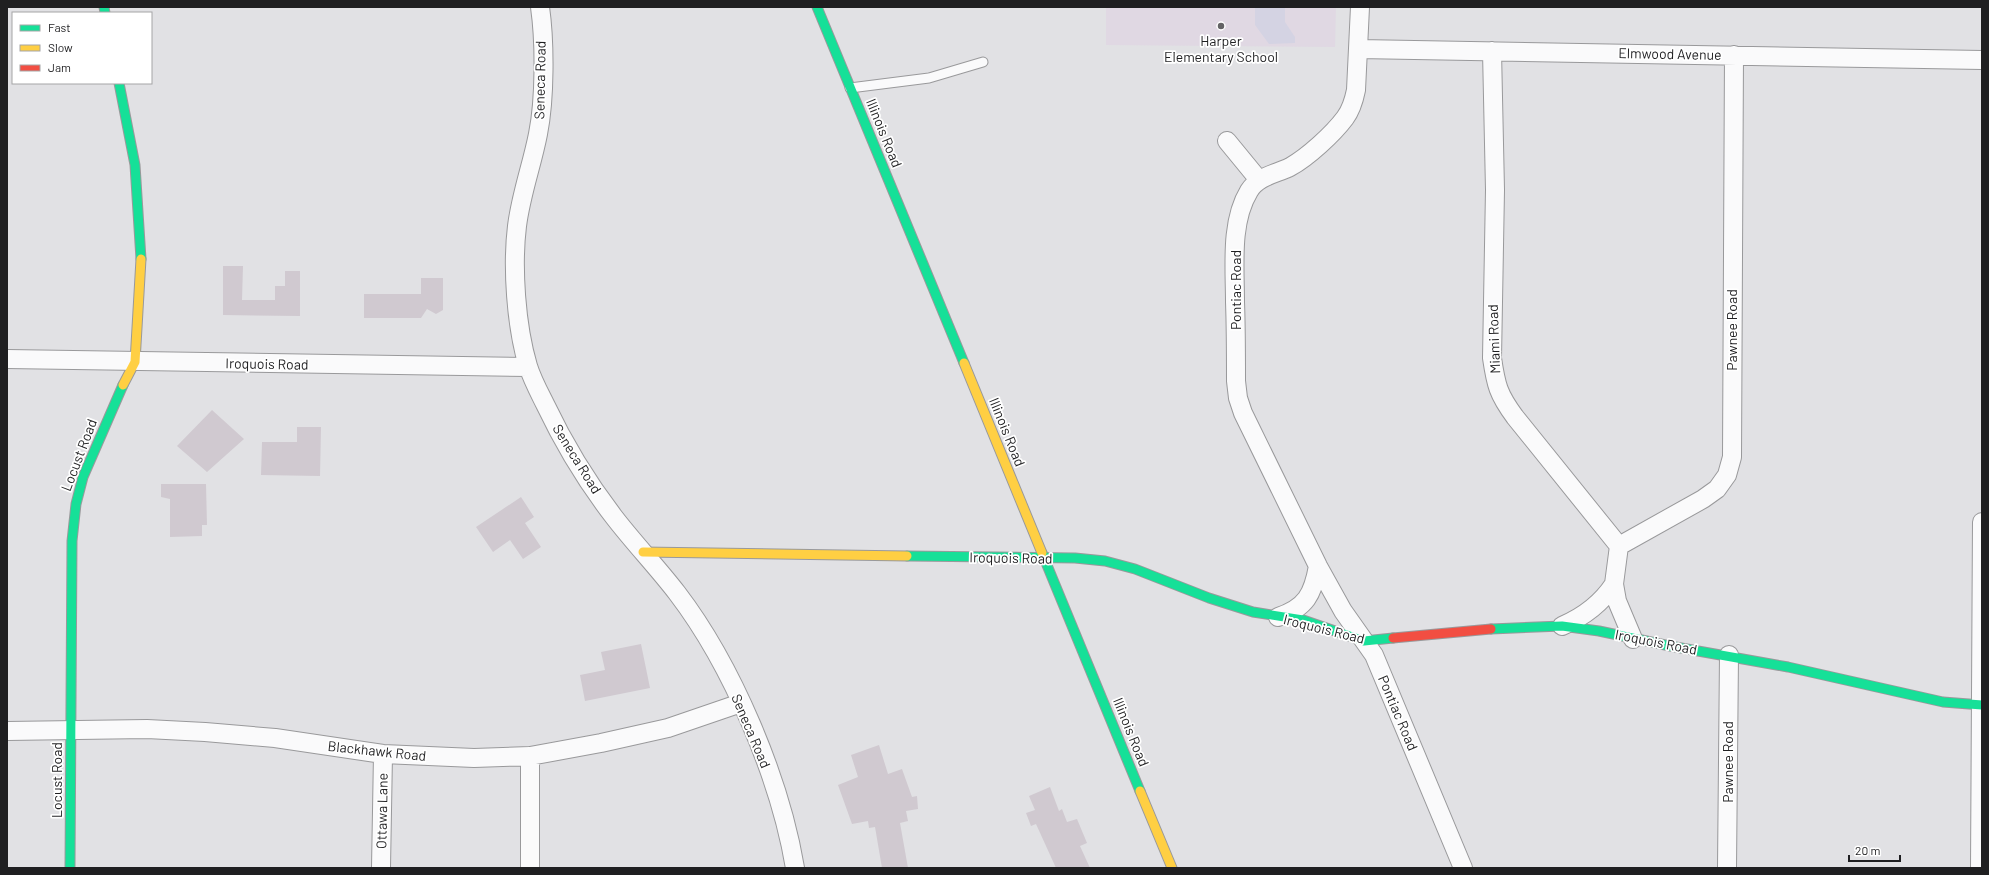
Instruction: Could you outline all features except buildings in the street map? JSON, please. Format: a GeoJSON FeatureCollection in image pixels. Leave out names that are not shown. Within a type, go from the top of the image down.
{"type":"FeatureCollection","features":[{"type":"Feature","properties":{"kind":"street","name":"Seneca Road"},"geometry":{"type":"LineString","coordinates":[[540,7],[543,84],[539,133],[525,186],[517,227],[516,283],[519,322],[528,367],[553,421],[578,465],[614,517],[678,595],[701,631],[741,703],[763,757],[782,813],[795,868]]}},
{"type":"Feature","properties":{"kind":"street","name":"Illinois Road"},"geometry":{"type":"LineString","coordinates":[[817,7],[1172,868]]}},
{"type":"Feature","properties":{"kind":"street","name":"Pontiac Road"},"geometry":{"type":"LineString","coordinates":[[1360,7],[1359,49],[1354,103],[1345,118],[1312,151],[1292,166],[1259,180],[1246,197],[1238,224],[1235,255],[1236,381],[1238,398],[1242,413],[1318,566],[1343,611],[1374,655],[1463,868]]}},
{"type":"Feature","properties":{"kind":"street","name":"Elmwood Avenue"},"geometry":{"type":"LineString","coordinates":[[1359,49],[1982,60]]}},
{"type":"Feature","properties":{"kind":"street","name":"Miami Road"},"geometry":{"type":"LineString","coordinates":[[1492,51],[1495,190],[1492,358],[1495,379],[1501,398],[1515,417],[1619,546]]}},
{"type":"Feature","properties":{"kind":"street","name":"Pawnee Road"},"geometry":{"type":"LineString","coordinates":[[1619,546],[1703,499],[1717,489],[1727,475],[1732,457],[1734,55]]}},
{"type":"Feature","properties":{"kind":"street","name":"Locust Road"},"geometry":{"type":"LineString","coordinates":[[70,868],[72,541],[76,504],[89,463],[116,399],[135,362],[141,264],[139,211],[135,165],[119,84]]}},
{"type":"Feature","properties":{"kind":"street"},"geometry":{"type":"LineString","coordinates":[[1227,141],[1259,180]]}},
{"type":"Feature","properties":{"kind":"street","name":"Iroquois Road"},"geometry":{"type":"LineString","coordinates":[[7,359],[528,367]]}},
{"type":"Feature","properties":{"kind":"street"},"geometry":{"type":"LineString","coordinates":[[1980,868],[1982,522]]}},
{"type":"Feature","properties":{"kind":"street"},"geometry":{"type":"LineString","coordinates":[[1619,546],[1614,584],[1617,601],[1633,638]]}},
{"type":"Feature","properties":{"kind":"street","name":"Iroquois Road"},"geometry":{"type":"LineString","coordinates":[[643,552],[837,554],[1044,559],[1075,558],[1105,561],[1136,568],[1209,598],[1254,612],[1303,620],[1364,641],[1473,630],[1562,626],[1599,631],[1729,655],[1943,702],[1981,705]]}},
{"type":"Feature","properties":{"kind":"street"},"geometry":{"type":"LineString","coordinates":[[1278,617],[1292,612],[1302,605],[1310,594],[1315,582],[1318,566]]}},
{"type":"Feature","properties":{"kind":"street"},"geometry":{"type":"LineString","coordinates":[[1562,626],[1579,618],[1596,606],[1607,595],[1614,584]]}},
{"type":"Feature","properties":{"kind":"street","name":"Pawnee Road"},"geometry":{"type":"LineString","coordinates":[[1727,868],[1729,655]]}},
{"type":"Feature","properties":{"kind":"street","name":"Blackhawk Road"},"geometry":{"type":"LineString","coordinates":[[7,730],[71,728],[148,729],[275,738],[383,754],[474,758],[530,756],[601,743],[668,728],[741,703]]}},
{"type":"Feature","properties":{"kind":"street","name":"Ottawa Lane"},"geometry":{"type":"LineString","coordinates":[[381,868],[383,754]]}},
{"type":"Feature","properties":{"kind":"street"},"geometry":{"type":"LineString","coordinates":[[530,756],[530,868]]}},
{"type":"Feature","properties":{"kind":"lane"},"geometry":{"type":"LineString","coordinates":[[850,88],[929,78],[983,62]]}},
{"type":"Feature","properties":{"kind":"shaded area","name":"Harper Elementary School"},"geometry":{"type":"Polygon","coordinates":[[[1106,7],[1336,7],[1335,47],[1106,45],[1106,7]]]}},
{"type":"Feature","properties":{"kind":"shaded area"},"geometry":{"type":"Polygon","coordinates":[[[1255,7],[1285,7],[1285,22],[1295,37],[1295,43],[1269,44],[1255,25],[1255,7]]]}},
{"type":"Feature","properties":{"kind":"traffic: fast"},"geometry":{"type":"LineString","coordinates":[[104,7],[105,12]]}},
{"type":"Feature","properties":{"kind":"traffic: fast"},"geometry":{"type":"LineString","coordinates":[[817,7],[964,363]]}},
{"type":"Feature","properties":{"kind":"traffic: fast"},"geometry":{"type":"LineString","coordinates":[[119,84],[135,165],[141,259]]}},
{"type":"Feature","properties":{"kind":"traffic: fast"},"geometry":{"type":"LineString","coordinates":[[70,868],[72,541],[76,504],[83,477],[123,385]]}},
{"type":"Feature","properties":{"kind":"traffic: fast"},"geometry":{"type":"LineString","coordinates":[[1042,553],[1140,791]]}},
{"type":"Feature","properties":{"kind":"traffic: fast"},"geometry":{"type":"LineString","coordinates":[[907,556],[1075,558],[1105,561],[1135,569],[1209,598],[1253,612],[1303,620],[1364,641],[1393,638]]}},
{"type":"Feature","properties":{"kind":"traffic: fast"},"geometry":{"type":"LineString","coordinates":[[1491,629],[1562,626],[1599,631],[1670,646],[1788,667],[1943,702],[1982,705]]}},
{"type":"Feature","properties":{"kind":"traffic: slow"},"geometry":{"type":"LineString","coordinates":[[123,385],[135,362],[141,259]]}},
{"type":"Feature","properties":{"kind":"traffic: slow"},"geometry":{"type":"LineString","coordinates":[[964,363],[1042,553]]}},
{"type":"Feature","properties":{"kind":"traffic: slow"},"geometry":{"type":"LineString","coordinates":[[643,552],[907,556]]}},
{"type":"Feature","properties":{"kind":"traffic: slow"},"geometry":{"type":"LineString","coordinates":[[1140,791],[1172,868]]}},
{"type":"Feature","properties":{"kind":"traffic: jam"},"geometry":{"type":"LineString","coordinates":[[1393,638],[1491,629]]}},
{"type":"Feature","properties":{"kind":"place","name":"Harper Elementary School"},"geometry":{"type":"Point","coordinates":[1221,26]}}]}
